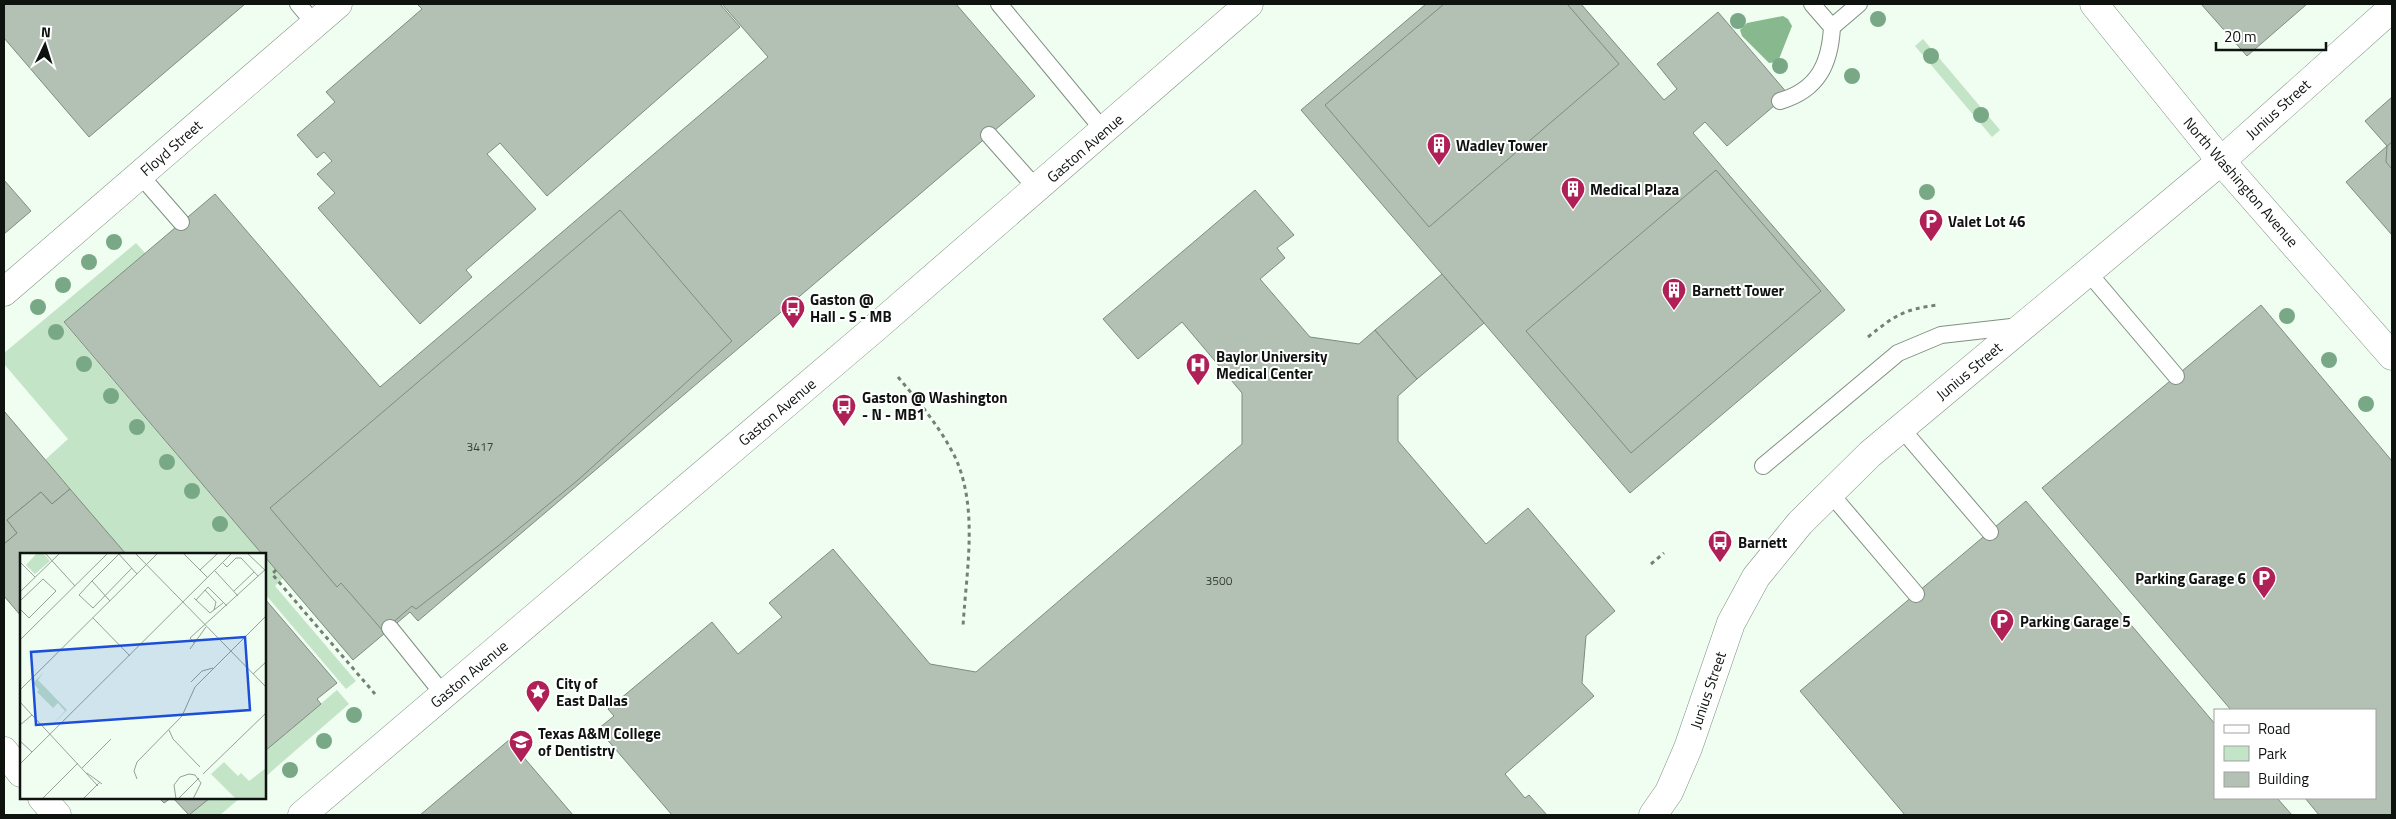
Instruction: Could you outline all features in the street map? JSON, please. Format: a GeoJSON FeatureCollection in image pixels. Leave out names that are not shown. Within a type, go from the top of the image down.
{"type":"FeatureCollection","features":[{"type":"Feature","properties":{"kind":"street","name":"Floyd Street"},"geometry":{"type":"LineString","coordinates":[[4,292],[140,175],[306,14],[338,4]]}},
{"type":"Feature","properties":{"kind":"street","name":"Gaston Avenue"},"geometry":{"type":"LineString","coordinates":[[302,815],[1037,189],[1249,4]]}},
{"type":"Feature","properties":{"kind":"street","name":"North Washington Avenue"},"geometry":{"type":"LineString","coordinates":[[2094,4],[2221,161],[2392,356]]}},
{"type":"Feature","properties":{"kind":"street","name":"Junius Street"},"geometry":{"type":"LineString","coordinates":[[1653,815],[1669,792],[1688,748],[1731,622],[1756,576],[1800,523],[1866,458],[2221,161],[2392,8]]}},
{"type":"Feature","properties":{"kind":"street"},"geometry":{"type":"LineString","coordinates":[[4,751],[20,772]]}},
{"type":"Feature","properties":{"kind":"street"},"geometry":{"type":"LineString","coordinates":[[43,799],[56,815]]}},
{"type":"Feature","properties":{"kind":"lane"},"geometry":{"type":"LineString","coordinates":[[999,4],[1104,131]]}},
{"type":"Feature","properties":{"kind":"lane"},"geometry":{"type":"LineString","coordinates":[[1780,101],[1794,97],[1811,85],[1824,68],[1831,47],[1832,27],[1812,4]]}},
{"type":"Feature","properties":{"kind":"lane"},"geometry":{"type":"LineString","coordinates":[[1832,27],[1859,4]]}},
{"type":"Feature","properties":{"kind":"lane"},"geometry":{"type":"LineString","coordinates":[[989,135],[1037,189]]}},
{"type":"Feature","properties":{"kind":"lane"},"geometry":{"type":"LineString","coordinates":[[140,175],[181,222]]}},
{"type":"Feature","properties":{"kind":"lane"},"geometry":{"type":"LineString","coordinates":[[2088,271],[2176,376]]}},
{"type":"Feature","properties":{"kind":"lane"},"geometry":{"type":"LineString","coordinates":[[1763,466],[1898,353],[1941,335],[2022,326]]}},
{"type":"Feature","properties":{"kind":"lane"},"geometry":{"type":"LineString","coordinates":[[1902,428],[1990,532]]}},
{"type":"Feature","properties":{"kind":"lane"},"geometry":{"type":"LineString","coordinates":[[1830,493],[1916,594]]}},
{"type":"Feature","properties":{"kind":"lane"},"geometry":{"type":"LineString","coordinates":[[390,628],[444,695]]}},
{"type":"Feature","properties":{"kind":"path"},"geometry":{"type":"LineString","coordinates":[[898,376],[936,424],[956,459],[968,502],[969,532],[963,627]]}},
{"type":"Feature","properties":{"kind":"path"},"geometry":{"type":"LineString","coordinates":[[1651,564],[1664,553]]}},
{"type":"Feature","properties":{"kind":"path"},"geometry":{"type":"LineString","coordinates":[[276,570],[272,574],[374,694]]}},
{"type":"Feature","properties":{"kind":"green space"},"geometry":{"type":"Polygon","coordinates":[[[1923,39],[2000,130],[1992,137],[1915,46],[1923,39]]]}},
{"type":"Feature","properties":{"kind":"green space"},"geometry":{"type":"Polygon","coordinates":[[[136,243],[145,253],[64,323],[261,553],[125,553],[45,460],[68,439],[4,364],[4,353],[136,243]]]}},
{"type":"Feature","properties":{"kind":"green space"},"geometry":{"type":"Polygon","coordinates":[[[266,558],[283,578],[275,586],[356,681],[346,689],[266,595],[266,558]]]}},
{"type":"Feature","properties":{"kind":"green space"},"geometry":{"type":"Polygon","coordinates":[[[337,690],[349,704],[266,776],[266,750],[337,690]]]}},
{"type":"Feature","properties":{"kind":"green space"},"geometry":{"type":"Polygon","coordinates":[[[209,799],[239,799],[220,815],[189,815],[209,799]]]}},
{"type":"Feature","properties":{"kind":"shaded area"},"geometry":{"type":"Polygon","coordinates":[[[1783,16],[1788,19],[1792,26],[1779,59],[1777,62],[1769,63],[1742,36],[1740,30],[1747,23],[1783,16]]]}},
{"type":"Feature","properties":{"kind":"building"},"geometry":{"type":"Polygon","coordinates":[[[4,4],[245,4],[89,137],[4,38],[4,4]]]}},
{"type":"Feature","properties":{"kind":"building"},"geometry":{"type":"Polygon","coordinates":[[[417,4],[720,4],[740,27],[547,196],[500,143],[487,154],[536,209],[466,270],[472,277],[420,324],[318,208],[335,193],[317,174],[332,161],[324,152],[317,158],[297,135],[335,102],[326,92],[422,9],[417,4]]]}},
{"type":"Feature","properties":{"kind":"building"},"geometry":{"type":"Polygon","coordinates":[[[722,4],[956,4],[1035,96],[418,621],[410,612],[353,660],[266,558],[266,553],[261,553],[64,322],[215,194],[380,387],[768,57],[722,4]]]}},
{"type":"Feature","properties":{"kind":"building","name":"Medical Plaza"},"geometry":{"type":"Polygon","coordinates":[[[1426,4],[1581,4],[1664,100],[1677,89],[1657,64],[1718,12],[1788,94],[1727,146],[1705,122],[1693,133],[1845,310],[1630,493],[1301,110],[1426,4]]]}},
{"type":"Feature","properties":{"kind":"building","name":"Wadley Tower"},"geometry":{"type":"Polygon","coordinates":[[[1444,4],[1567,4],[1619,64],[1429,227],[1325,105],[1444,4]]]}},
{"type":"Feature","properties":{"kind":"building"},"geometry":{"type":"Polygon","coordinates":[[[2201,4],[2307,4],[2247,56],[2201,4]]]}},
{"type":"Feature","properties":{"kind":"building"},"geometry":{"type":"Polygon","coordinates":[[[2392,97],[2392,235],[2346,182],[2387,146],[2365,121],[2392,97]]]}},
{"type":"Feature","properties":{"kind":"building"},"geometry":{"type":"Polygon","coordinates":[[[2392,142],[2392,169],[2386,162],[2387,146],[2392,142]]]}},
{"type":"Feature","properties":{"kind":"building","name":"Barnett Tower"},"geometry":{"type":"Polygon","coordinates":[[[1716,170],[1821,291],[1631,453],[1526,331],[1716,170]]]}},
{"type":"Feature","properties":{"kind":"building"},"geometry":{"type":"Polygon","coordinates":[[[4,180],[31,211],[4,234],[4,180]]]}},
{"type":"Feature","properties":{"kind":"building","name":"Baylor University Medical Center"},"geometry":{"type":"Polygon","coordinates":[[[1255,190],[1294,235],[1277,248],[1285,258],[1260,279],[1310,337],[1359,344],[1375,330],[1417,379],[1398,396],[1398,441],[1486,544],[1528,508],[1615,611],[1586,636],[1582,683],[1594,696],[1505,774],[1525,798],[1529,795],[1547,815],[672,815],[598,729],[614,716],[608,709],[712,622],[738,654],[782,617],[769,603],[833,549],[930,664],[976,672],[1242,444],[1242,393],[1182,322],[1138,359],[1103,319],[1255,190]]]}},
{"type":"Feature","properties":{"kind":"building"},"geometry":{"type":"Polygon","coordinates":[[[620,210],[732,341],[578,480],[498,546],[416,609],[412,606],[383,631],[341,583],[337,587],[270,508],[620,210]]]}},
{"type":"Feature","properties":{"kind":"building"},"geometry":{"type":"Polygon","coordinates":[[[1442,274],[1484,323],[1417,379],[1375,330],[1442,274]]]}},
{"type":"Feature","properties":{"kind":"building","name":"Parking Garage 6"},"geometry":{"type":"Polygon","coordinates":[[[2261,305],[2392,461],[2392,815],[2319,815],[2306,799],[2376,799],[2376,709],[2230,709],[2042,488],[2261,305]]]}},
{"type":"Feature","properties":{"kind":"building"},"geometry":{"type":"Polygon","coordinates":[[[4,411],[70,489],[52,504],[41,492],[7,520],[17,533],[4,544],[4,411]]]}},
{"type":"Feature","properties":{"kind":"building"},"geometry":{"type":"Polygon","coordinates":[[[70,489],[125,553],[20,553],[20,615],[4,596],[4,544],[17,533],[7,520],[41,492],[52,504],[70,489]]]}},
{"type":"Feature","properties":{"kind":"building","name":"Parking Garage 5"},"geometry":{"type":"Polygon","coordinates":[[[2026,501],[2214,723],[2214,799],[2278,799],[2292,815],[1905,815],[1800,691],[2026,501]]]}},
{"type":"Feature","properties":{"kind":"building"},"geometry":{"type":"Polygon","coordinates":[[[266,600],[337,683],[317,699],[321,704],[266,750],[266,600]]]}},
{"type":"Feature","properties":{"kind":"building"},"geometry":{"type":"Polygon","coordinates":[[[509,740],[573,815],[420,815],[509,740]]]}},
{"type":"Feature","properties":{"kind":"building"},"geometry":{"type":"Polygon","coordinates":[[[160,799],[170,799],[164,803],[160,799]]]}},
{"type":"Feature","properties":{"kind":"building"},"geometry":{"type":"Polygon","coordinates":[[[174,799],[209,799],[189,815],[174,799]]]}},
{"type":"Feature","properties":{"kind":"place","name":"Wadley Tower"},"geometry":{"type":"Point","coordinates":[1439,166]}},
{"type":"Feature","properties":{"kind":"place","name":"Medical Plaza"},"geometry":{"type":"Point","coordinates":[1573,210]}},
{"type":"Feature","properties":{"kind":"place","name":"Valet Lot 46"},"geometry":{"type":"Point","coordinates":[1931,242]}},
{"type":"Feature","properties":{"kind":"place","name":"Barnett Tower"},"geometry":{"type":"Point","coordinates":[1674,311]}},
{"type":"Feature","properties":{"kind":"place","name":"Gaston @ Hall - S - MB"},"geometry":{"type":"Point","coordinates":[793,329]}},
{"type":"Feature","properties":{"kind":"place","name":"Baylor University Medical Center"},"geometry":{"type":"Point","coordinates":[1198,386]}},
{"type":"Feature","properties":{"kind":"place","name":"Gaston @ Washington - N - MB1"},"geometry":{"type":"Point","coordinates":[844,427]}},
{"type":"Feature","properties":{"kind":"place","name":"Barnett"},"geometry":{"type":"Point","coordinates":[1720,563]}},
{"type":"Feature","properties":{"kind":"place","name":"Parking Garage 6"},"geometry":{"type":"Point","coordinates":[2264,599]}},
{"type":"Feature","properties":{"kind":"place","name":"Parking Garage 5"},"geometry":{"type":"Point","coordinates":[2002,642]}},
{"type":"Feature","properties":{"kind":"place","name":"City of East Dallas"},"geometry":{"type":"Point","coordinates":[538,713]}},
{"type":"Feature","properties":{"kind":"place","name":"Texas A&M College of Dentistry"},"geometry":{"type":"Point","coordinates":[521,763]}}]}
